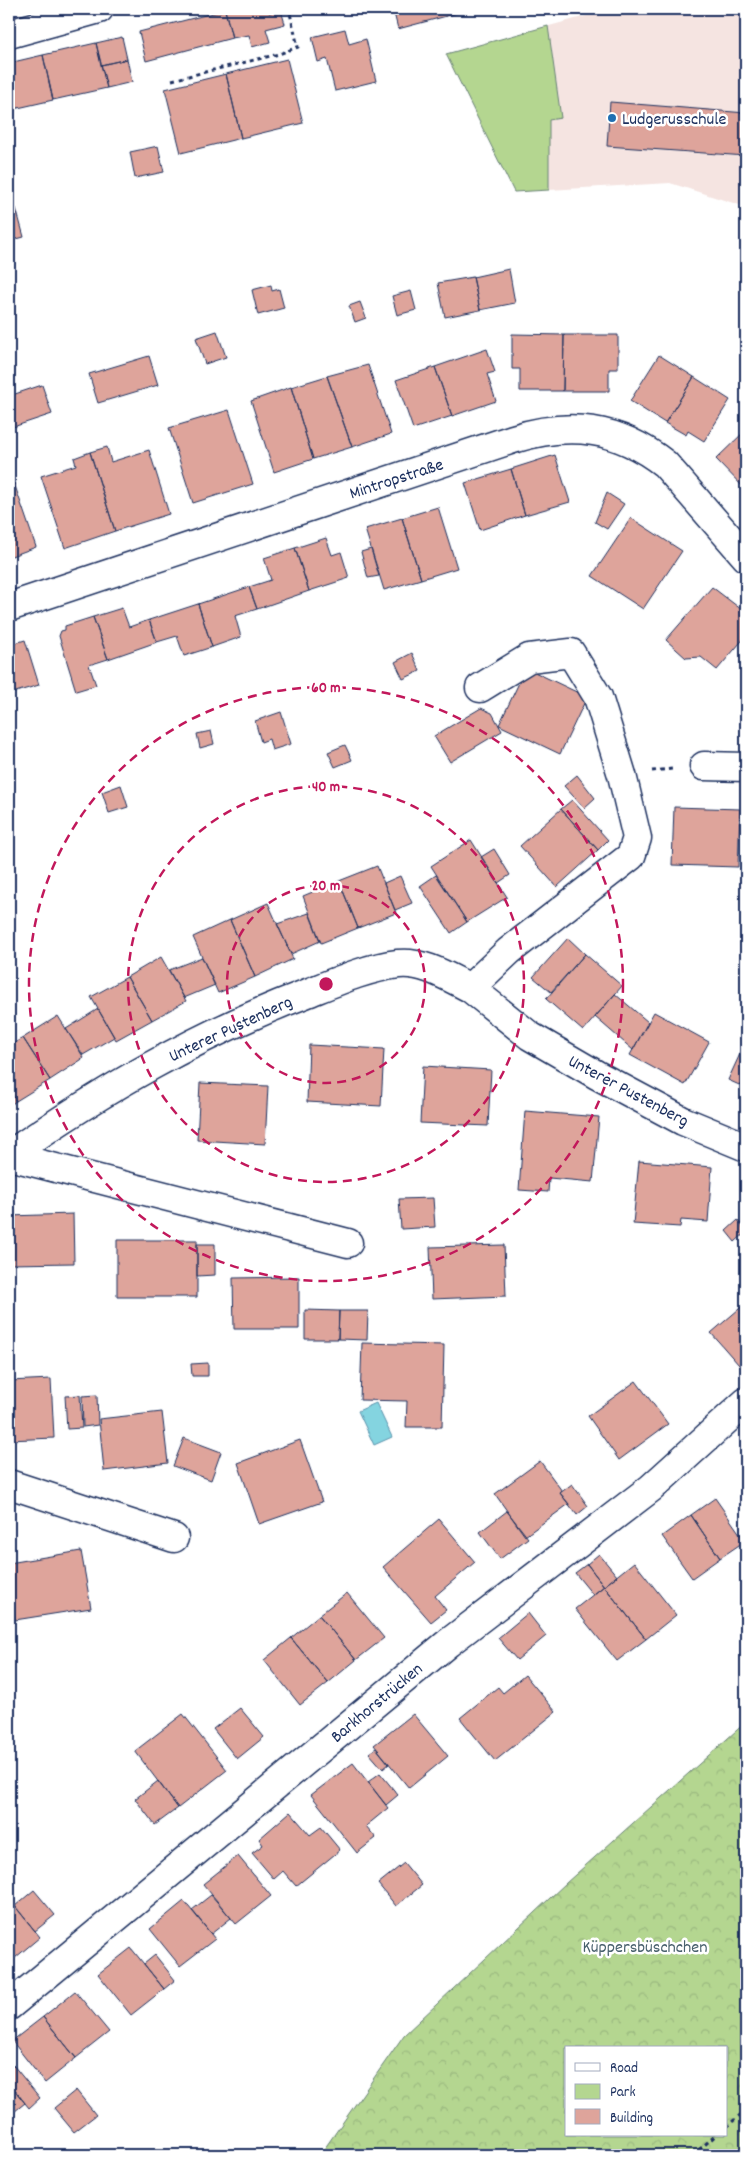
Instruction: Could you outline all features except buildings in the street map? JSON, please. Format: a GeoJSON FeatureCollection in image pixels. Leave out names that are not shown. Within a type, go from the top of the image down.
{"type":"FeatureCollection","features":[{"type":"Feature","properties":{"kind":"street"},"geometry":{"type":"LineString","coordinates":[[9,34],[99,9]]}},
{"type":"Feature","properties":{"kind":"street","name":"Mintropstraße"},"geometry":{"type":"LineString","coordinates":[[9,607],[513,439],[559,429],[591,430],[607,433],[625,438],[652,454],[665,464],[746,557]]}},
{"type":"Feature","properties":{"kind":"street"},"geometry":{"type":"LineString","coordinates":[[470,988],[509,951],[631,856],[637,838],[622,775],[598,697],[571,653],[529,658],[480,688]]}},
{"type":"Feature","properties":{"kind":"street"},"geometry":{"type":"LineString","coordinates":[[704,766],[746,767]]}},
{"type":"Feature","properties":{"kind":"street","name":"Unterer Pustenberg"},"geometry":{"type":"LineString","coordinates":[[9,1156],[76,1109],[162,1059],[255,1013],[352,975],[400,964],[430,968],[470,988],[530,1036],[597,1075],[683,1121],[746,1147]]}},
{"type":"Feature","properties":{"kind":"street","name":"Unterer Pustenberg"},"geometry":{"type":"LineString","coordinates":[[9,1156],[348,1243]]}},
{"type":"Feature","properties":{"kind":"street","name":"Barkhorstrücken"},"geometry":{"type":"LineString","coordinates":[[9,2006],[448,1643],[651,1488],[746,1402]]}},
{"type":"Feature","properties":{"kind":"street"},"geometry":{"type":"LineString","coordinates":[[9,1484],[174,1538]]}},
{"type":"Feature","properties":{"kind":"path"},"geometry":{"type":"LineString","coordinates":[[172,80],[279,54],[298,47],[289,9]]}},
{"type":"Feature","properties":{"kind":"path"},"geometry":{"type":"LineString","coordinates":[[622,775],[704,766]]}},
{"type":"Feature","properties":{"kind":"path"},"geometry":{"type":"LineString","coordinates":[[728,2124],[746,2110]]}},
{"type":"Feature","properties":{"kind":"path"},"geometry":{"type":"LineString","coordinates":[[693,2155],[715,2136]]}},
{"type":"Feature","properties":{"kind":"shaded area","name":"Ludgerusschule"},"geometry":{"type":"Polygon","coordinates":[[[612,9],[746,9],[746,207],[670,183],[514,192],[446,54],[612,9]]]}},
{"type":"Feature","properties":{"kind":"green space"},"geometry":{"type":"Polygon","coordinates":[[[548,26],[561,118],[549,120],[549,190],[514,192],[446,54],[548,26]]]}},
{"type":"Feature","properties":{"kind":"green space","name":"Küppersbüschchen"},"geometry":{"type":"Polygon","coordinates":[[[746,1722],[746,2155],[320,2155],[404,2035],[566,1883],[746,1722]]]}},
{"type":"Feature","properties":{"kind":"water"},"geometry":{"type":"Polygon","coordinates":[[[376,1403],[392,1437],[374,1445],[358,1411],[376,1403]]]}},
{"type":"Feature","properties":{"kind":"place","name":"Ludgerusschule"},"geometry":{"type":"Point","coordinates":[612,118]}}]}
